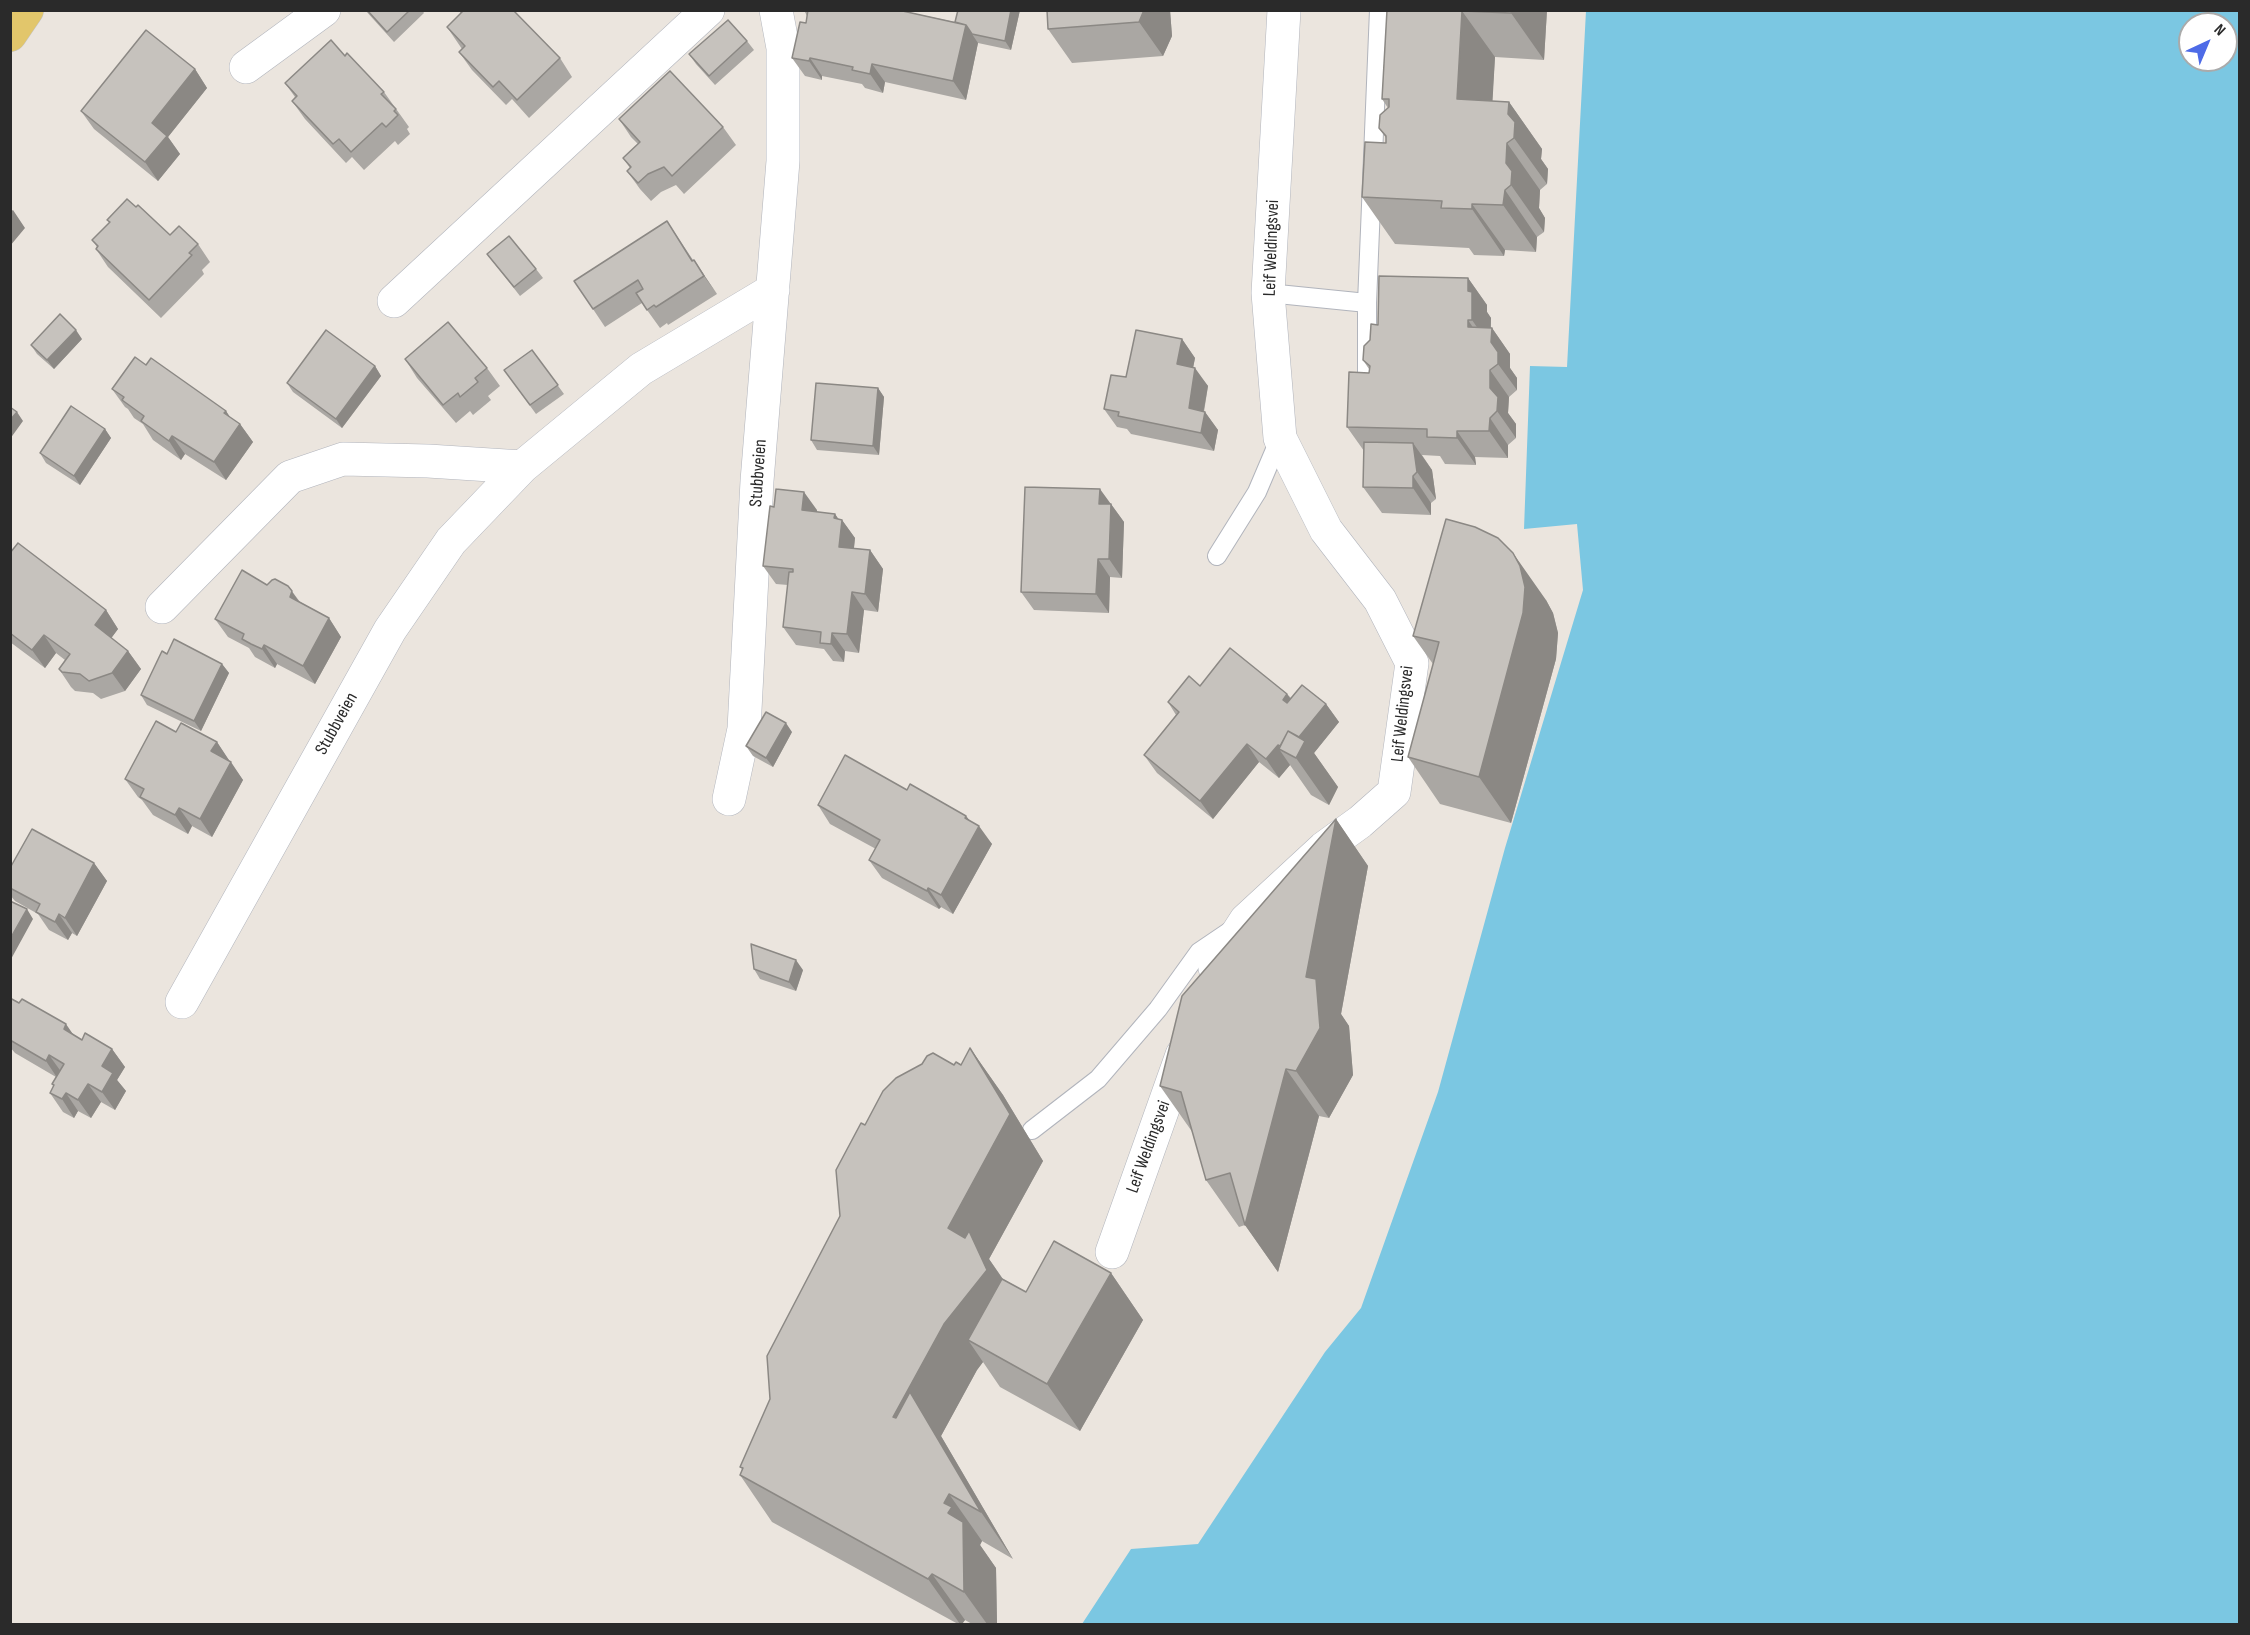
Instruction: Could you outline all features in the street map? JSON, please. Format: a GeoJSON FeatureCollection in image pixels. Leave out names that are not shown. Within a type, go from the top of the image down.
{"type":"FeatureCollection","features":[{"type":"Feature","properties":{"kind":"main road"},"geometry":{"type":"LineString","coordinates":[[10,35],[27,10]]}},
{"type":"Feature","properties":{"kind":"street"},"geometry":{"type":"LineString","coordinates":[[246,67],[324,10]]}},
{"type":"Feature","properties":{"kind":"street"},"geometry":{"type":"LineString","coordinates":[[394,301],[708,10]]}},
{"type":"Feature","properties":{"kind":"street","name":"Stubbveien"},"geometry":{"type":"LineString","coordinates":[[729,799],[744,729],[758,481],[783,161],[783,48],[776,10]]}},
{"type":"Feature","properties":{"kind":"street","name":"Leif Weldingsvei"},"geometry":{"type":"LineString","coordinates":[[1203,999],[1216,966],[1246,920],[1324,848],[1360,822],[1394,792],[1412,663],[1380,600],[1326,530],[1280,438],[1268,293],[1284,10]]}},
{"type":"Feature","properties":{"kind":"street","name":"Stubbveien"},"geometry":{"type":"LineString","coordinates":[[182,1002],[390,630],[451,541],[522,467],[641,369],[773,290]]}},
{"type":"Feature","properties":{"kind":"street"},"geometry":{"type":"LineString","coordinates":[[162,607],[290,477],[343,459],[522,467]]}},
{"type":"Feature","properties":{"kind":"street","name":"Leif Weldingsvei"},"geometry":{"type":"LineString","coordinates":[[1112,1252],[1191,1032]]}},
{"type":"Feature","properties":{"kind":"lane"},"geometry":{"type":"LineString","coordinates":[[1366,377],[1379,10]]}},
{"type":"Feature","properties":{"kind":"lane"},"geometry":{"type":"LineString","coordinates":[[1268,293],[1367,303]]}},
{"type":"Feature","properties":{"kind":"lane"},"geometry":{"type":"LineString","coordinates":[[1217,556],[1257,492],[1280,438]]}},
{"type":"Feature","properties":{"kind":"lane"},"geometry":{"type":"LineString","coordinates":[[1032,1130],[1098,1078],[1158,1009],[1199,952],[1246,920]]}},
{"type":"Feature","properties":{"kind":"water"},"geometry":{"type":"Polygon","coordinates":[[[1586,11],[2239,11],[2239,1624],[1082,1624],[1131,1549],[1198,1544],[1325,1352],[1361,1308],[1438,1092],[1505,848],[1583,590],[1577,524],[1524,529],[1530,366],[1567,367],[1586,11]]]}},
{"type":"Feature","properties":{"kind":"building"},"geometry":{"type":"Polygon","coordinates":[[[367,10],[410,10],[387,32],[367,10]]]}},
{"type":"Feature","properties":{"kind":"building"},"geometry":{"type":"Polygon","coordinates":[[[462,10],[513,10],[560,58],[517,100],[499,81],[493,87],[459,52],[465,46],[447,27],[462,10]]]}},
{"type":"Feature","properties":{"kind":"building"},"geometry":{"type":"Polygon","coordinates":[[[808,10],[898,10],[966,25],[953,81],[872,64],[870,74],[852,70],[853,67],[810,58],[809,61],[792,58],[800,22],[806,23],[808,10]]]}},
{"type":"Feature","properties":{"kind":"building"},"geometry":{"type":"Polygon","coordinates":[[[958,10],[1011,10],[1005,41],[972,34],[966,25],[955,22],[958,10]]]}},
{"type":"Feature","properties":{"kind":"building"},"geometry":{"type":"Polygon","coordinates":[[[1047,10],[1144,10],[1139,22],[1048,29],[1047,10]]]}},
{"type":"Feature","properties":{"kind":"building"},"geometry":{"type":"Polygon","coordinates":[[[1387,10],[1512,10],[1511,13],[1462,11],[1457,99],[1509,102],[1508,114],[1515,122],[1514,138],[1507,143],[1506,163],[1512,171],[1511,185],[1505,190],[1503,205],[1472,204],[1472,209],[1441,208],[1442,201],[1362,197],[1365,142],[1386,143],[1386,136],[1379,128],[1380,115],[1389,107],[1389,99],[1382,99],[1387,10]]]}},
{"type":"Feature","properties":{"kind":"building"},"geometry":{"type":"Polygon","coordinates":[[[728,20],[747,41],[709,76],[689,54],[728,20]]]}},
{"type":"Feature","properties":{"kind":"building"},"geometry":{"type":"Polygon","coordinates":[[[146,30],[195,69],[152,123],[167,136],[145,162],[81,111],[146,30]]]}},
{"type":"Feature","properties":{"kind":"building"},"geometry":{"type":"Polygon","coordinates":[[[331,40],[345,56],[347,53],[384,92],[381,94],[396,109],[394,111],[398,115],[386,127],[382,123],[351,152],[339,139],[333,144],[292,101],[297,96],[285,83],[331,40]]]}},
{"type":"Feature","properties":{"kind":"building"},"geometry":{"type":"Polygon","coordinates":[[[670,71],[723,127],[672,176],[664,167],[648,174],[638,183],[627,171],[631,167],[623,158],[640,142],[619,119],[670,71]]]}},
{"type":"Feature","properties":{"kind":"building"},"geometry":{"type":"Polygon","coordinates":[[[127,199],[136,207],[138,205],[170,235],[179,226],[198,244],[189,253],[192,255],[149,300],[96,249],[98,246],[92,240],[110,222],[107,220],[127,199]]]}},
{"type":"Feature","properties":{"kind":"building"},"geometry":{"type":"Polygon","coordinates":[[[667,221],[704,276],[656,307],[654,305],[647,310],[636,293],[643,289],[638,280],[593,309],[574,281],[667,221]]]}},
{"type":"Feature","properties":{"kind":"building"},"geometry":{"type":"Polygon","coordinates":[[[509,236],[536,269],[514,287],[487,254],[509,236]]]}},
{"type":"Feature","properties":{"kind":"building"},"geometry":{"type":"Polygon","coordinates":[[[1379,276],[1468,278],[1468,291],[1472,292],[1472,320],[1468,320],[1468,327],[1492,328],[1491,342],[1498,352],[1498,364],[1490,370],[1490,388],[1498,397],[1497,411],[1490,418],[1489,431],[1457,431],[1457,438],[1427,437],[1427,429],[1347,427],[1349,372],[1369,373],[1370,366],[1363,360],[1364,346],[1370,340],[1371,324],[1378,325],[1379,276]]]}},
{"type":"Feature","properties":{"kind":"building"},"geometry":{"type":"Polygon","coordinates":[[[60,314],[76,330],[47,360],[31,345],[60,314]]]}},
{"type":"Feature","properties":{"kind":"building"},"geometry":{"type":"Polygon","coordinates":[[[448,322],[487,368],[475,378],[478,382],[460,397],[458,393],[443,405],[405,359],[448,322]]]}},
{"type":"Feature","properties":{"kind":"building"},"geometry":{"type":"Polygon","coordinates":[[[326,330],[375,366],[336,419],[287,383],[326,330]]]}},
{"type":"Feature","properties":{"kind":"building"},"geometry":{"type":"Polygon","coordinates":[[[1136,330],[1182,339],[1177,364],[1195,368],[1189,408],[1205,412],[1201,433],[1118,416],[1119,412],[1104,409],[1111,375],[1126,377],[1136,330]]]}},
{"type":"Feature","properties":{"kind":"building"},"geometry":{"type":"Polygon","coordinates":[[[532,350],[558,385],[530,405],[504,370],[532,350]]]}},
{"type":"Feature","properties":{"kind":"building"},"geometry":{"type":"Polygon","coordinates":[[[135,357],[146,365],[151,358],[226,411],[224,413],[240,424],[214,462],[172,436],[169,441],[141,421],[144,416],[122,400],[124,397],[112,389],[135,357]]]}},
{"type":"Feature","properties":{"kind":"building"},"geometry":{"type":"Polygon","coordinates":[[[816,383],[878,388],[873,446],[811,440],[816,383]]]}},
{"type":"Feature","properties":{"kind":"building"},"geometry":{"type":"Polygon","coordinates":[[[71,406],[105,429],[74,476],[40,453],[71,406]]]}},
{"type":"Feature","properties":{"kind":"building"},"geometry":{"type":"Polygon","coordinates":[[[10,407],[17,412],[10,420],[10,407]]]}},
{"type":"Feature","properties":{"kind":"building"},"geometry":{"type":"Polygon","coordinates":[[[1364,442],[1413,443],[1417,472],[1413,476],[1413,488],[1363,487],[1364,442]]]}},
{"type":"Feature","properties":{"kind":"building"},"geometry":{"type":"Polygon","coordinates":[[[1025,487],[1100,489],[1099,504],[1111,504],[1109,559],[1098,559],[1096,594],[1021,592],[1025,487]]]}},
{"type":"Feature","properties":{"kind":"building"},"geometry":{"type":"Polygon","coordinates":[[[776,489],[804,492],[802,510],[835,514],[834,518],[842,520],[839,547],[870,550],[865,594],[852,592],[847,634],[832,633],[831,644],[820,643],[821,632],[783,627],[789,572],[793,572],[793,569],[763,566],[770,506],[774,507],[776,489]]]}},
{"type":"Feature","properties":{"kind":"building"},"geometry":{"type":"Polygon","coordinates":[[[1446,519],[1475,527],[1498,538],[1513,553],[1520,566],[1525,587],[1523,613],[1479,777],[1408,757],[1439,642],[1413,636],[1446,519]]]}},
{"type":"Feature","properties":{"kind":"building"},"geometry":{"type":"Polygon","coordinates":[[[18,543],[106,610],[95,625],[128,651],[112,673],[89,681],[80,674],[62,672],[59,669],[70,654],[44,635],[32,650],[10,633],[10,553],[18,543]]]}},
{"type":"Feature","properties":{"kind":"building"},"geometry":{"type":"Polygon","coordinates":[[[242,570],[267,585],[275,579],[288,586],[292,591],[290,597],[329,618],[303,666],[264,645],[262,649],[251,644],[242,639],[244,634],[215,619],[242,570]]]}},
{"type":"Feature","properties":{"kind":"building"},"geometry":{"type":"Polygon","coordinates":[[[174,639],[222,664],[194,721],[141,695],[162,651],[167,654],[174,639]]]}},
{"type":"Feature","properties":{"kind":"building"},"geometry":{"type":"Polygon","coordinates":[[[1230,648],[1287,694],[1283,700],[1287,703],[1302,685],[1326,704],[1299,737],[1288,731],[1280,746],[1278,745],[1266,759],[1247,744],[1200,801],[1144,755],[1179,712],[1168,702],[1189,676],[1200,686],[1230,648]]]}},
{"type":"Feature","properties":{"kind":"building"},"geometry":{"type":"Polygon","coordinates":[[[766,712],[786,723],[766,758],[746,746],[766,712]]]}},
{"type":"Feature","properties":{"kind":"building"},"geometry":{"type":"Polygon","coordinates":[[[156,721],[176,732],[181,723],[217,742],[211,751],[231,762],[200,819],[179,808],[175,815],[140,797],[144,789],[125,779],[156,721]]]}},
{"type":"Feature","properties":{"kind":"building"},"geometry":{"type":"Polygon","coordinates":[[[1288,731],[1305,741],[1296,758],[1279,749],[1288,731]]]}},
{"type":"Feature","properties":{"kind":"building"},"geometry":{"type":"Polygon","coordinates":[[[845,755],[907,790],[910,784],[979,826],[941,895],[928,888],[927,891],[869,860],[880,840],[818,805],[845,755]]]}},
{"type":"Feature","properties":{"kind":"building"},"geometry":{"type":"Polygon","coordinates":[[[1336,819],[1306,977],[1316,979],[1320,1028],[1296,1071],[1286,1069],[1245,1225],[1230,1173],[1206,1180],[1181,1092],[1160,1086],[1182,996],[1336,819]]]}},
{"type":"Feature","properties":{"kind":"building"},"geometry":{"type":"Polygon","coordinates":[[[32,829],[94,863],[65,918],[59,914],[55,922],[36,912],[40,904],[10,888],[10,868],[32,829]]]}},
{"type":"Feature","properties":{"kind":"building"},"geometry":{"type":"Polygon","coordinates":[[[10,901],[27,909],[10,939],[10,901]]]}},
{"type":"Feature","properties":{"kind":"building"},"geometry":{"type":"Polygon","coordinates":[[[751,944],[796,960],[789,982],[754,969],[751,944]]]}},
{"type":"Feature","properties":{"kind":"building"},"geometry":{"type":"Polygon","coordinates":[[[10,998],[19,1003],[22,999],[66,1024],[64,1029],[82,1040],[85,1033],[112,1049],[102,1066],[113,1073],[102,1092],[88,1084],[78,1100],[66,1093],[62,1099],[50,1093],[54,1085],[52,1084],[64,1064],[49,1055],[46,1061],[10,1040],[10,998]]]}},
{"type":"Feature","properties":{"kind":"building"},"geometry":{"type":"Polygon","coordinates":[[[970,1048],[1010,1114],[948,1228],[965,1238],[969,1231],[987,1270],[944,1324],[893,1417],[896,1418],[910,1392],[981,1512],[949,1494],[944,1503],[952,1507],[948,1513],[963,1522],[964,1592],[932,1574],[928,1579],[740,1475],[743,1468],[740,1467],[770,1399],[767,1356],[840,1216],[836,1170],[861,1123],[865,1125],[883,1091],[896,1078],[922,1064],[927,1056],[933,1053],[954,1065],[956,1062],[961,1065],[970,1048]]]}},
{"type":"Feature","properties":{"kind":"building"},"geometry":{"type":"Polygon","coordinates":[[[1054,1241],[1111,1273],[1047,1384],[968,1340],[1002,1279],[1026,1292],[1054,1241]]]}}]}
